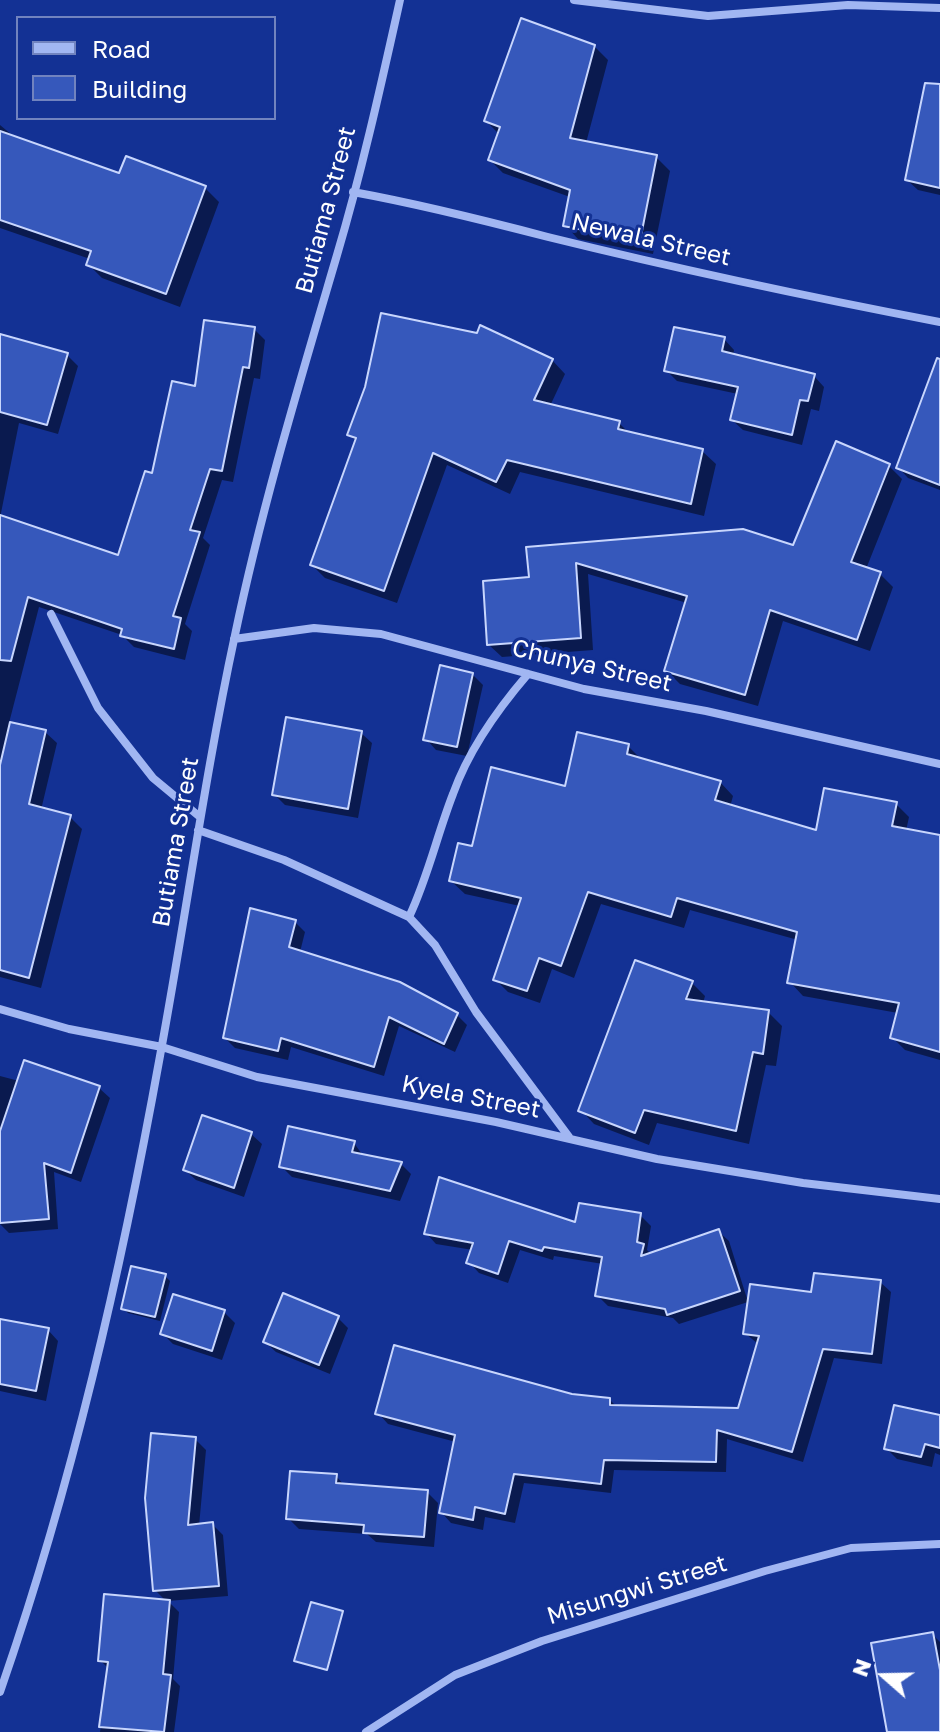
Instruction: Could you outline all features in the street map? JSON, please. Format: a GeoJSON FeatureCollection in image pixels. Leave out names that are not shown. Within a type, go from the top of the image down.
{"type":"FeatureCollection","features":[{"type":"Feature","properties":{"kind":"street","name":"Butiama Street"},"geometry":{"type":"LineString","coordinates":[[0,1692],[25,1620],[90,1393],[162,1047],[200,817],[234,639],[295,388],[353,192],[400,0]]}},
{"type":"Feature","properties":{"kind":"street"},"geometry":{"type":"LineString","coordinates":[[574,0],[708,16],[878,3],[940,8]]}},
{"type":"Feature","properties":{"kind":"street","name":"Newala Street"},"geometry":{"type":"LineString","coordinates":[[353,192],[446,209],[549,237],[809,297],[940,322]]}},
{"type":"Feature","properties":{"kind":"street"},"geometry":{"type":"LineString","coordinates":[[51,614],[106,719],[153,778],[200,817]]}},
{"type":"Feature","properties":{"kind":"street","name":"Chunya Street"},"geometry":{"type":"LineString","coordinates":[[234,639],[314,628],[381,634],[584,689],[706,711],[940,764]]}},
{"type":"Feature","properties":{"kind":"street"},"geometry":{"type":"LineString","coordinates":[[409,917],[428,877],[453,795],[474,747],[528,674]]}},
{"type":"Feature","properties":{"kind":"street"},"geometry":{"type":"LineString","coordinates":[[198,830],[284,860],[409,917],[435,945],[476,1012],[569,1137]]}},
{"type":"Feature","properties":{"kind":"street","name":"Kyela Street"},"geometry":{"type":"LineString","coordinates":[[0,1009],[69,1029],[162,1047],[257,1077],[569,1137],[657,1159],[774,1179],[940,1199]]}},
{"type":"Feature","properties":{"kind":"street","name":"Misungwi Street"},"geometry":{"type":"LineString","coordinates":[[366,1732],[455,1675],[542,1641],[765,1571],[851,1548],[940,1544]]}},
{"type":"Feature","properties":{"kind":"building"},"geometry":{"type":"Polygon","coordinates":[[[521,18],[595,45],[570,138],[657,155],[640,241],[563,226],[570,190],[488,160],[500,127],[484,121],[521,18]]]}},
{"type":"Feature","properties":{"kind":"building"},"geometry":{"type":"Polygon","coordinates":[[[925,83],[940,84],[940,188],[905,180],[925,83]]]}},
{"type":"Feature","properties":{"kind":"building"},"geometry":{"type":"Polygon","coordinates":[[[0,131],[119,173],[126,156],[206,186],[166,294],[86,265],[91,251],[0,220],[0,131]]]}},
{"type":"Feature","properties":{"kind":"building"},"geometry":{"type":"Polygon","coordinates":[[[381,313],[477,333],[480,325],[553,359],[534,400],[620,421],[618,429],[703,449],[691,504],[507,460],[496,482],[433,453],[384,591],[310,565],[356,438],[347,435],[365,387],[381,313]]]}},
{"type":"Feature","properties":{"kind":"building"},"geometry":{"type":"Polygon","coordinates":[[[204,320],[255,327],[249,368],[243,367],[222,471],[210,469],[190,530],[200,532],[173,616],[181,618],[174,649],[120,636],[122,629],[28,597],[11,661],[0,660],[0,515],[118,555],[145,471],[152,473],[172,381],[195,386],[204,320]]]}},
{"type":"Feature","properties":{"kind":"building"},"geometry":{"type":"Polygon","coordinates":[[[674,327],[725,337],[722,351],[815,374],[808,401],[800,400],[792,435],[730,420],[738,387],[664,371],[674,327]]]}},
{"type":"Feature","properties":{"kind":"building"},"geometry":{"type":"Polygon","coordinates":[[[0,334],[68,353],[47,425],[0,412],[0,334]]]}},
{"type":"Feature","properties":{"kind":"building"},"geometry":{"type":"Polygon","coordinates":[[[937,358],[940,359],[940,485],[896,468],[937,358]]]}},
{"type":"Feature","properties":{"kind":"building"},"geometry":{"type":"Polygon","coordinates":[[[836,441],[890,464],[851,562],[881,572],[857,640],[770,610],[745,695],[664,671],[687,596],[576,563],[581,638],[487,645],[483,581],[529,577],[526,547],[743,529],[793,545],[836,441]]]}},
{"type":"Feature","properties":{"kind":"building"},"geometry":{"type":"Polygon","coordinates":[[[440,665],[473,673],[457,747],[423,740],[440,665]]]}},
{"type":"Feature","properties":{"kind":"building"},"geometry":{"type":"Polygon","coordinates":[[[286,717],[362,731],[348,809],[272,795],[286,717]]]}},
{"type":"Feature","properties":{"kind":"building"},"geometry":{"type":"Polygon","coordinates":[[[10,722],[46,730],[29,804],[71,815],[29,978],[0,970],[0,765],[10,722]]]}},
{"type":"Feature","properties":{"kind":"building"},"geometry":{"type":"Polygon","coordinates":[[[577,732],[629,744],[627,754],[721,781],[715,800],[816,830],[824,788],[897,802],[892,826],[940,835],[940,1052],[890,1038],[899,1003],[787,983],[797,932],[677,898],[671,917],[588,892],[561,966],[539,958],[527,991],[493,980],[521,898],[449,881],[458,843],[472,846],[491,767],[565,786],[577,732]]]}},
{"type":"Feature","properties":{"kind":"building"},"geometry":{"type":"Polygon","coordinates":[[[250,908],[296,920],[289,947],[400,982],[458,1013],[444,1044],[389,1017],[374,1067],[281,1038],[278,1051],[223,1038],[250,908]]]}},
{"type":"Feature","properties":{"kind":"building"},"geometry":{"type":"Polygon","coordinates":[[[635,960],[693,981],[686,999],[769,1010],[763,1054],[753,1052],[736,1131],[644,1110],[635,1133],[578,1111],[635,960]]]}},
{"type":"Feature","properties":{"kind":"building"},"geometry":{"type":"Polygon","coordinates":[[[24,1060],[100,1086],[71,1173],[44,1163],[49,1219],[0,1223],[0,1131],[24,1060]]]}},
{"type":"Feature","properties":{"kind":"building"},"geometry":{"type":"Polygon","coordinates":[[[202,1115],[252,1132],[234,1188],[183,1170],[202,1115]]]}},
{"type":"Feature","properties":{"kind":"building"},"geometry":{"type":"Polygon","coordinates":[[[288,1126],[355,1141],[352,1152],[402,1162],[390,1191],[279,1167],[288,1126]]]}},
{"type":"Feature","properties":{"kind":"building"},"geometry":{"type":"Polygon","coordinates":[[[439,1177],[575,1222],[579,1203],[641,1213],[637,1242],[644,1244],[641,1256],[719,1229],[740,1291],[667,1315],[665,1309],[595,1296],[602,1257],[544,1247],[542,1251],[509,1241],[498,1274],[466,1263],[473,1243],[424,1234],[439,1177]]]}},
{"type":"Feature","properties":{"kind":"building"},"geometry":{"type":"Polygon","coordinates":[[[131,1266],[166,1274],[155,1317],[121,1309],[131,1266]]]}},
{"type":"Feature","properties":{"kind":"building"},"geometry":{"type":"Polygon","coordinates":[[[814,1273],[881,1280],[872,1354],[823,1349],[792,1452],[717,1430],[716,1462],[604,1460],[601,1484],[514,1474],[505,1514],[475,1507],[473,1520],[439,1513],[455,1435],[375,1414],[394,1345],[572,1394],[610,1398],[610,1405],[738,1408],[759,1336],[743,1334],[750,1284],[811,1292],[814,1273]]]}},
{"type":"Feature","properties":{"kind":"building"},"geometry":{"type":"Polygon","coordinates":[[[283,1293],[339,1316],[319,1365],[263,1342],[283,1293]]]}},
{"type":"Feature","properties":{"kind":"building"},"geometry":{"type":"Polygon","coordinates":[[[173,1294],[225,1310],[212,1351],[160,1334],[173,1294]]]}},
{"type":"Feature","properties":{"kind":"building"},"geometry":{"type":"Polygon","coordinates":[[[0,1319],[49,1328],[36,1391],[0,1384],[0,1319]]]}},
{"type":"Feature","properties":{"kind":"building"},"geometry":{"type":"Polygon","coordinates":[[[894,1405],[940,1415],[940,1448],[925,1444],[921,1457],[884,1449],[894,1405]]]}},
{"type":"Feature","properties":{"kind":"building"},"geometry":{"type":"Polygon","coordinates":[[[151,1433],[196,1437],[188,1525],[213,1522],[219,1586],[153,1591],[145,1498],[151,1433]]]}},
{"type":"Feature","properties":{"kind":"building"},"geometry":{"type":"Polygon","coordinates":[[[290,1471],[337,1474],[336,1483],[428,1490],[424,1537],[363,1533],[364,1525],[286,1519],[290,1471]]]}},
{"type":"Feature","properties":{"kind":"building"},"geometry":{"type":"Polygon","coordinates":[[[104,1594],[170,1600],[163,1674],[171,1675],[164,1732],[99,1727],[108,1662],[98,1661],[104,1594]]]}},
{"type":"Feature","properties":{"kind":"building"},"geometry":{"type":"Polygon","coordinates":[[[311,1602],[343,1611],[327,1670],[294,1661],[311,1602]]]}},
{"type":"Feature","properties":{"kind":"building"},"geometry":{"type":"Polygon","coordinates":[[[933,1632],[940,1670],[940,1732],[887,1732],[871,1643],[933,1632]]]}}]}
